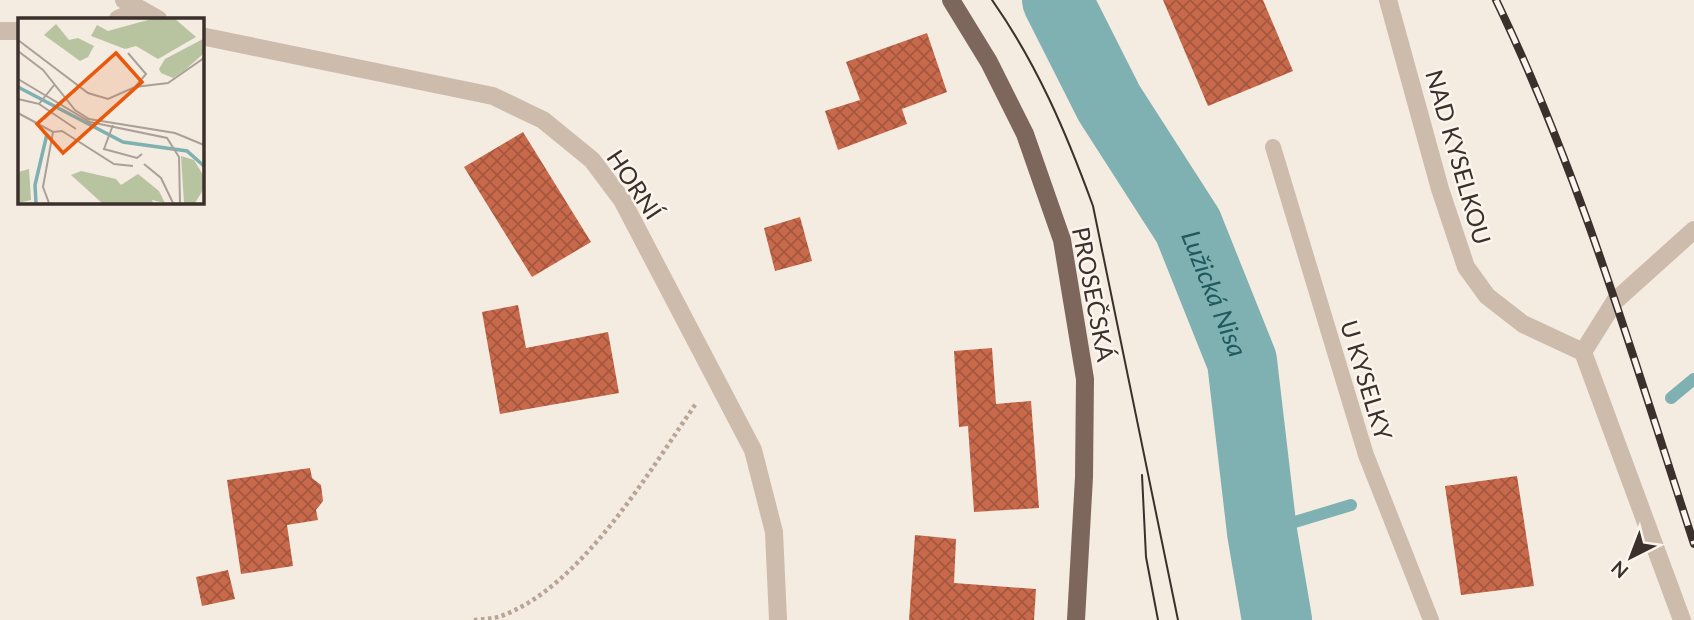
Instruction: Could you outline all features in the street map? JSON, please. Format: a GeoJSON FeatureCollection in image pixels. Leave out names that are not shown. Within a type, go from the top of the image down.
{"type":"FeatureCollection","features":[{"type":"Feature","properties":{"kind":"main road","name":"PROSEČSKÁ"},"geometry":{"type":"LineString","coordinates":[[951,0],[989,62],[1025,134],[1062,240],[1085,379],[1084,477],[1076,620]]}},
{"type":"Feature","properties":{"kind":"street","name":"NAD KYSELKOU"},"geometry":{"type":"LineString","coordinates":[[1388,0],[1440,189],[1466,267],[1487,296],[1522,324],[1583,352]]}},
{"type":"Feature","properties":{"kind":"street"},"geometry":{"type":"LineString","coordinates":[[119,18],[131,5],[157,18]]}},
{"type":"Feature","properties":{"kind":"street"},"geometry":{"type":"LineString","coordinates":[[0,31],[18,31]]}},
{"type":"Feature","properties":{"kind":"street","name":"HORNÍ"},"geometry":{"type":"LineString","coordinates":[[203,36],[493,96],[543,120],[592,160],[621,200],[753,450],[774,532],[778,620]]}},
{"type":"Feature","properties":{"kind":"street"},"geometry":{"type":"LineString","coordinates":[[1682,620],[1583,352],[1615,301],[1694,230]]}},
{"type":"Feature","properties":{"kind":"lane","name":"U KYSELKY"},"geometry":{"type":"LineString","coordinates":[[1273,148],[1366,456],[1431,620]]}},
{"type":"Feature","properties":{"kind":"path"},"geometry":{"type":"LineString","coordinates":[[474,620],[500,617],[565,575],[617,518],[715,380]]}},
{"type":"Feature","properties":{"kind":"building"},"geometry":{"type":"Polygon","coordinates":[[[1163,0],[1263,0],[1293,71],[1208,106],[1163,0]]]}},
{"type":"Feature","properties":{"kind":"building"},"geometry":{"type":"Polygon","coordinates":[[[927,33],[947,92],[902,109],[907,124],[838,150],[825,111],[860,100],[846,62],[927,33]]]}},
{"type":"Feature","properties":{"kind":"building"},"geometry":{"type":"Polygon","coordinates":[[[523,132],[591,242],[532,277],[464,167],[523,132]]]}},
{"type":"Feature","properties":{"kind":"building"},"geometry":{"type":"Polygon","coordinates":[[[800,217],[812,261],[775,271],[764,228],[800,217]]]}},
{"type":"Feature","properties":{"kind":"building"},"geometry":{"type":"Polygon","coordinates":[[[518,305],[526,348],[608,332],[619,393],[500,414],[482,312],[518,305]]]}},
{"type":"Feature","properties":{"kind":"building"},"geometry":{"type":"Polygon","coordinates":[[[992,348],[996,404],[1031,401],[1039,508],[974,512],[968,426],[959,427],[954,351],[992,348]]]}},
{"type":"Feature","properties":{"kind":"building"},"geometry":{"type":"Polygon","coordinates":[[[310,468],[312,478],[321,485],[323,501],[316,510],[318,520],[287,525],[293,566],[241,574],[227,480],[310,468]]]}},
{"type":"Feature","properties":{"kind":"building"},"geometry":{"type":"Polygon","coordinates":[[[1517,476],[1534,586],[1461,595],[1445,486],[1517,476]]]}},
{"type":"Feature","properties":{"kind":"building"},"geometry":{"type":"Polygon","coordinates":[[[915,535],[956,539],[954,583],[1036,589],[1034,620],[909,620],[915,535]]]}},
{"type":"Feature","properties":{"kind":"building"},"geometry":{"type":"Polygon","coordinates":[[[228,570],[235,599],[202,606],[196,577],[228,570]]]}},
{"type":"Feature","properties":{"kind":"waterway","name":"Lužická Nisa"},"geometry":{"type":"LineString","coordinates":[[1057,0],[1109,103],[1188,226],[1242,361],[1262,532],[1277,620]]}},
{"type":"Feature","properties":{"kind":"waterway"},"geometry":{"type":"LineString","coordinates":[[1671,398],[1694,379]]}},
{"type":"Feature","properties":{"kind":"waterway"},"geometry":{"type":"LineString","coordinates":[[1262,532],[1351,505]]}},
{"type":"Feature","properties":{"kind":"tram line"},"geometry":{"type":"LineString","coordinates":[[992,0],[1037,74],[1093,206],[1178,620]]}},
{"type":"Feature","properties":{"kind":"tram line"},"geometry":{"type":"LineString","coordinates":[[1142,475],[1146,557],[1158,620]]}},
{"type":"Feature","properties":{"kind":"railway"},"geometry":{"type":"LineString","coordinates":[[1496,0],[1526,66],[1580,200],[1694,544]]}}]}
